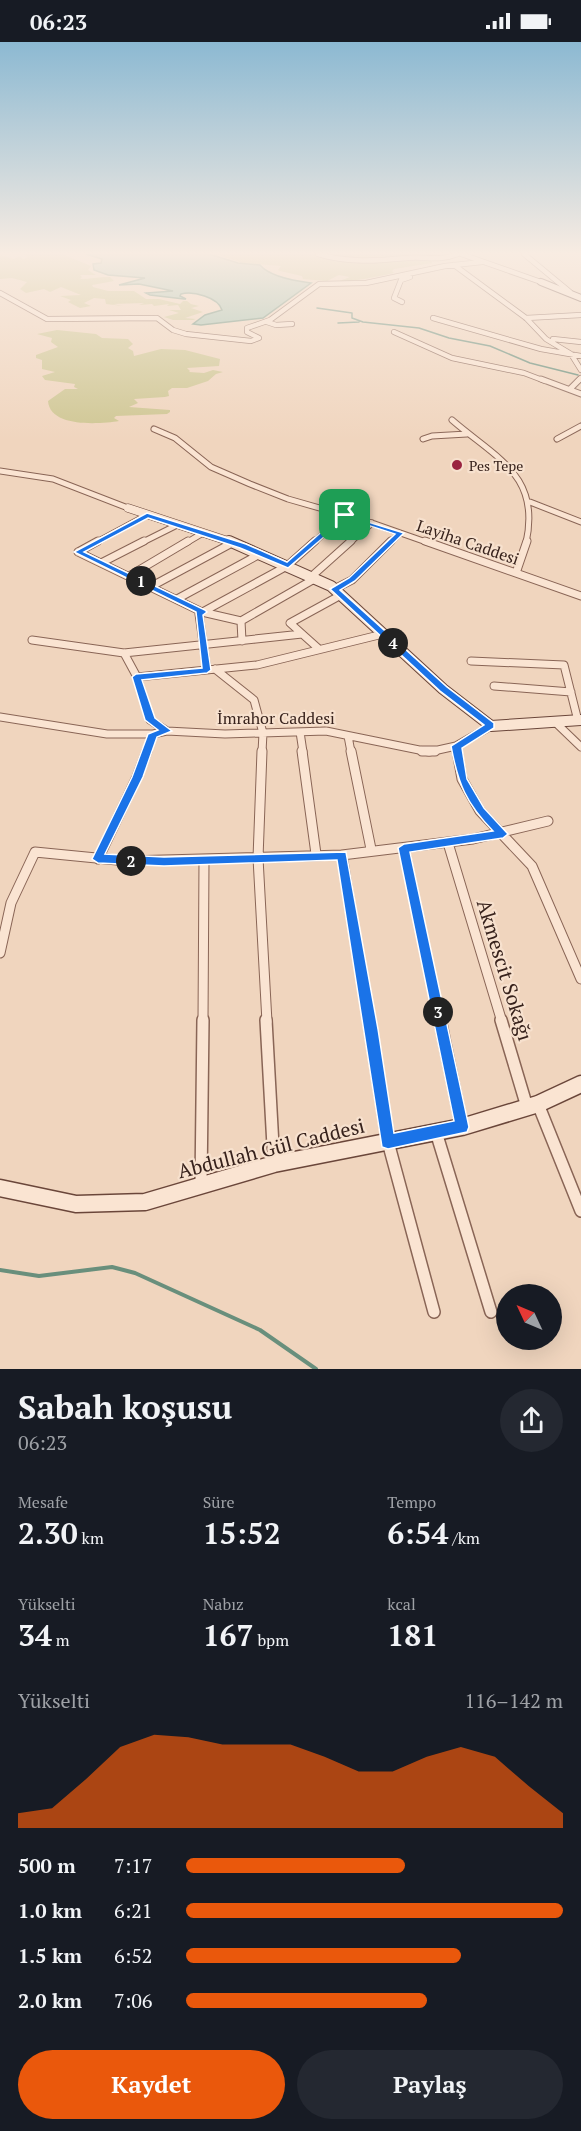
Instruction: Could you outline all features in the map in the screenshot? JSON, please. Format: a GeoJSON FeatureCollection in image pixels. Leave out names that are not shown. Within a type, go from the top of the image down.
{"type":"FeatureCollection","features":[{"type":"Feature","properties":{"kind":"street"},"geometry":{"type":"LineString","coordinates":[[40,316],[47,319],[157,318],[178,332],[218,339],[257,340],[258,337],[247,332],[247,328],[267,322],[275,316]]}},
{"type":"Feature","properties":{"kind":"street"},"geometry":{"type":"LineString","coordinates":[[523,316],[546,339],[571,354],[581,370]]}},
{"type":"Feature","properties":{"kind":"street"},"geometry":{"type":"LineString","coordinates":[[526,318],[564,316]]}},
{"type":"Feature","properties":{"kind":"street"},"geometry":{"type":"LineString","coordinates":[[433,318],[541,349],[581,356]]}},
{"type":"Feature","properties":{"kind":"street"},"geometry":{"type":"LineString","coordinates":[[267,322],[276,325],[292,324]]}},
{"type":"Feature","properties":{"kind":"street"},"geometry":{"type":"LineString","coordinates":[[394,332],[452,358],[524,373],[581,394]]}},
{"type":"Feature","properties":{"kind":"street"},"geometry":{"type":"LineString","coordinates":[[546,339],[581,342]]}},
{"type":"Feature","properties":{"kind":"street"},"geometry":{"type":"LineString","coordinates":[[570,389],[581,378]]}},
{"type":"Feature","properties":{"kind":"street"},"geometry":{"type":"LineString","coordinates":[[452,420],[508,466],[521,480],[530,502],[531,527],[516,573]]}},
{"type":"Feature","properties":{"kind":"street"},"geometry":{"type":"LineString","coordinates":[[557,439],[581,426]]}},
{"type":"Feature","properties":{"kind":"street","name":"Layiha Caddesi"},"geometry":{"type":"LineString","coordinates":[[154,429],[175,438],[205,464],[288,499],[372,523],[581,596]]}},
{"type":"Feature","properties":{"kind":"street"},"geometry":{"type":"LineString","coordinates":[[423,440],[432,436],[467,434]]}},
{"type":"Feature","properties":{"kind":"street"},"geometry":{"type":"LineString","coordinates":[[0,471],[53,479],[147,515],[232,543],[314,577],[338,592],[443,689],[491,726]]}},
{"type":"Feature","properties":{"kind":"street"},"geometry":{"type":"LineString","coordinates":[[530,502],[581,522]]}},
{"type":"Feature","properties":{"kind":"street"},"geometry":{"type":"LineString","coordinates":[[147,515],[78,552],[202,612],[241,621],[314,577],[372,523]]}},
{"type":"Feature","properties":{"kind":"street"},"geometry":{"type":"LineString","coordinates":[[274,1164],[258,858],[263,733],[254,700],[211,670],[202,645],[199,614],[288,566],[345,515]]}},
{"type":"Feature","properties":{"kind":"street"},"geometry":{"type":"LineString","coordinates":[[101,563],[177,525]]}},
{"type":"Feature","properties":{"kind":"street"},"geometry":{"type":"LineString","coordinates":[[129,576],[203,533]]}},
{"type":"Feature","properties":{"kind":"street"},"geometry":{"type":"LineString","coordinates":[[319,649],[290,623],[338,592],[400,533]]}},
{"type":"Feature","properties":{"kind":"street"},"geometry":{"type":"LineString","coordinates":[[152,586],[232,543]]}},
{"type":"Feature","properties":{"kind":"street"},"geometry":{"type":"LineString","coordinates":[[177,599],[260,554]]}},
{"type":"Feature","properties":{"kind":"street"},"geometry":{"type":"LineString","coordinates":[[241,621],[242,641]]}},
{"type":"Feature","properties":{"kind":"street"},"geometry":{"type":"LineString","coordinates":[[32,640],[124,653],[302,634]]}},
{"type":"Feature","properties":{"kind":"street"},"geometry":{"type":"LineString","coordinates":[[136,677],[257,665],[383,634]]}},
{"type":"Feature","properties":{"kind":"street"},"geometry":{"type":"LineString","coordinates":[[124,653],[136,677],[150,720],[167,731]]}},
{"type":"Feature","properties":{"kind":"street"},"geometry":{"type":"LineString","coordinates":[[471,660],[564,665],[580,720]]}},
{"type":"Feature","properties":{"kind":"street"},"geometry":{"type":"LineString","coordinates":[[494,686],[571,692]]}},
{"type":"Feature","properties":{"kind":"street","name":"İmrahor Caddesi"},"geometry":{"type":"LineString","coordinates":[[0,717],[107,734],[153,734],[167,731],[225,734],[326,731],[429,752],[456,746],[491,726],[580,720]]}},
{"type":"Feature","properties":{"kind":"street"},"geometry":{"type":"LineString","coordinates":[[555,722],[581,747]]}},
{"type":"Feature","properties":{"kind":"street"},"geometry":{"type":"LineString","coordinates":[[300,732],[316,854]]}},
{"type":"Feature","properties":{"kind":"street"},"geometry":{"type":"LineString","coordinates":[[98,859],[137,777],[153,734]]}},
{"type":"Feature","properties":{"kind":"street"},"geometry":{"type":"LineString","coordinates":[[348,736],[371,849]]}},
{"type":"Feature","properties":{"kind":"street"},"geometry":{"type":"LineString","coordinates":[[456,746],[462,779],[480,811],[532,866],[581,979]]}},
{"type":"Feature","properties":{"kind":"street"},"geometry":{"type":"LineString","coordinates":[[0,953],[11,903],[35,852],[127,861],[204,861],[316,854],[342,855],[371,849],[404,848],[503,834],[548,821]]}},
{"type":"Feature","properties":{"kind":"street","name":"Akmescit Sokağı"},"geometry":{"type":"LineString","coordinates":[[448,843],[533,1105],[581,1211]]}},
{"type":"Feature","properties":{"kind":"street"},"geometry":{"type":"LineString","coordinates":[[404,848],[462,1127]]}},
{"type":"Feature","properties":{"kind":"street"},"geometry":{"type":"LineString","coordinates":[[342,855],[372,1029],[388,1142],[434,1312]]}},
{"type":"Feature","properties":{"kind":"street"},"geometry":{"type":"LineString","coordinates":[[201,1184],[204,861]]}},
{"type":"Feature","properties":{"kind":"street","name":"Abdullah Gül Caddesi"},"geometry":{"type":"LineString","coordinates":[[0,1188],[76,1204],[145,1202],[274,1164],[462,1127],[533,1105],[581,1084]]}},
{"type":"Feature","properties":{"kind":"street"},"geometry":{"type":"LineString","coordinates":[[436,1132],[491,1312]]}},
{"type":"Feature","properties":{"kind":"shaded area"},"geometry":{"type":"Polygon","coordinates":[[[191,316],[185,318],[196,319],[173,320],[164,317],[191,316]]]}},
{"type":"Feature","properties":{"kind":"shaded area"},"geometry":{"type":"Polygon","coordinates":[[[204,316],[266,316],[201,325],[193,324],[204,316]]]}},
{"type":"Feature","properties":{"kind":"shaded area"},"geometry":{"type":"Polygon","coordinates":[[[57,330],[96,334],[102,338],[128,339],[133,344],[128,348],[133,351],[134,356],[161,349],[185,350],[220,359],[219,366],[187,368],[189,372],[204,373],[213,370],[223,372],[216,374],[208,381],[187,388],[172,388],[168,391],[169,396],[134,399],[138,403],[129,407],[170,410],[167,414],[116,416],[114,418],[119,421],[100,423],[66,420],[51,410],[48,401],[65,389],[78,389],[74,387],[75,384],[45,380],[42,376],[55,372],[42,369],[42,360],[36,358],[36,355],[58,347],[51,342],[52,338],[37,334],[57,330]]]}},
{"type":"Feature","properties":{"kind":"waterway"},"geometry":{"type":"LineString","coordinates":[[352,316],[352,318],[363,322],[419,328],[449,338],[490,346],[530,363],[578,375]]}},
{"type":"Feature","properties":{"kind":"waterway"},"geometry":{"type":"LineString","coordinates":[[338,323],[359,322]]}},
{"type":"Feature","properties":{"kind":"waterway"},"geometry":{"type":"LineString","coordinates":[[0,1270],[39,1276],[112,1267],[135,1273],[260,1330],[316,1369]]}},
{"type":"Feature","properties":{"kind":"place","name":"Pes Tepe"},"geometry":{"type":"Point","coordinates":[457,465]}},
{"type":"Feature","properties":{"kind":"route"},"geometry":{"type":"LineString","coordinates":[[147,515],[243,546],[288,566],[345,515],[400,533],[352,580],[334,589],[443,689],[491,726],[456,746],[462,779],[480,811],[503,834],[404,848],[462,1127],[388,1142],[372,1029],[342,855],[316,854],[164,862],[98,859],[137,777],[153,734],[167,731],[150,720],[136,677],[207,670],[199,614],[202,612],[78,552],[147,515]]}}]}
